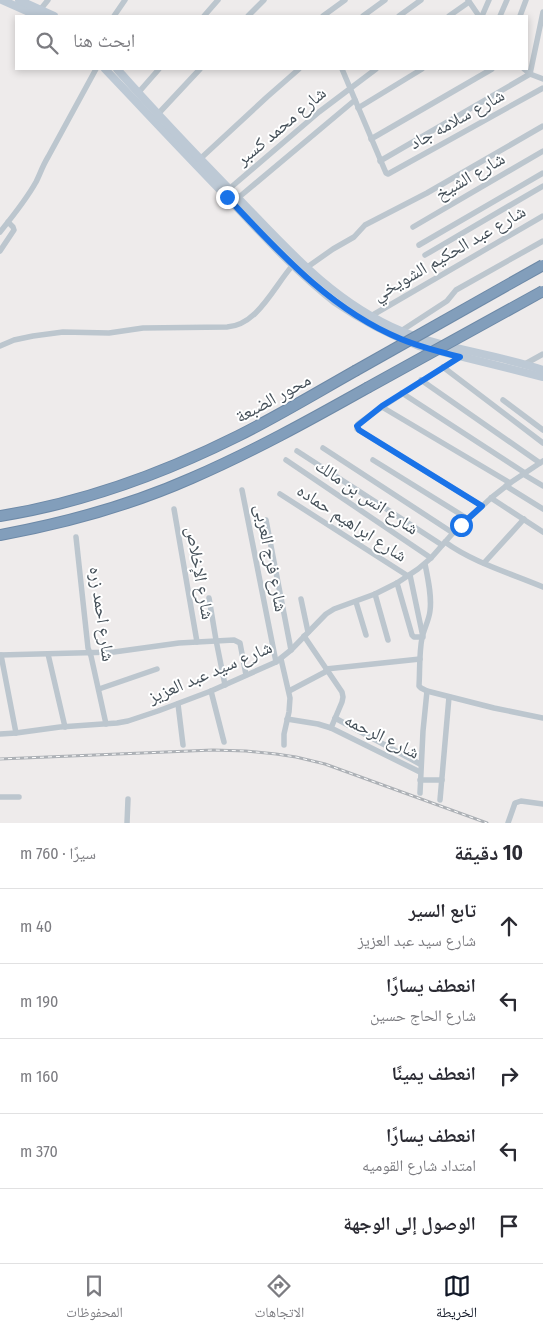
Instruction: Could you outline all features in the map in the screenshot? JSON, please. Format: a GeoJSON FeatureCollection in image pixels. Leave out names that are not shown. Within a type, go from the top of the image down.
{"type":"FeatureCollection","features":[{"type":"Feature","properties":{"kind":"highway","name":"محور الضبعة"},"geometry":{"type":"LineString","coordinates":[[0,516],[67,501],[123,485],[183,462],[247,432],[543,265]]}},
{"type":"Feature","properties":{"kind":"highway","name":"محور الضبعة"},"geometry":{"type":"LineString","coordinates":[[0,535],[73,520],[190,479],[277,437],[543,291]]}},
{"type":"Feature","properties":{"kind":"highway"},"geometry":{"type":"LineString","coordinates":[[529,299],[543,296]]}},
{"type":"Feature","properties":{"kind":"street"},"geometry":{"type":"LineString","coordinates":[[2,0],[39,13]]}},
{"type":"Feature","properties":{"kind":"street"},"geometry":{"type":"LineString","coordinates":[[19,0],[39,13]]}},
{"type":"Feature","properties":{"kind":"street"},"geometry":{"type":"LineString","coordinates":[[39,13],[48,0]]}},
{"type":"Feature","properties":{"kind":"street"},"geometry":{"type":"LineString","coordinates":[[115,15],[125,0]]}},
{"type":"Feature","properties":{"kind":"street"},"geometry":{"type":"LineString","coordinates":[[205,15],[218,0]]}},
{"type":"Feature","properties":{"kind":"street"},"geometry":{"type":"LineString","coordinates":[[249,15],[264,0]]}},
{"type":"Feature","properties":{"kind":"street"},"geometry":{"type":"LineString","coordinates":[[324,15],[345,0]]}},
{"type":"Feature","properties":{"kind":"street"},"geometry":{"type":"LineString","coordinates":[[364,15],[385,0]]}},
{"type":"Feature","properties":{"kind":"street"},"geometry":{"type":"LineString","coordinates":[[400,15],[421,0]]}},
{"type":"Feature","properties":{"kind":"street"},"geometry":{"type":"LineString","coordinates":[[481,15],[489,0]]}},
{"type":"Feature","properties":{"kind":"street"},"geometry":{"type":"LineString","coordinates":[[500,15],[507,0]]}},
{"type":"Feature","properties":{"kind":"street"},"geometry":{"type":"LineString","coordinates":[[520,15],[526,0]]}},
{"type":"Feature","properties":{"kind":"street"},"geometry":{"type":"LineString","coordinates":[[451,15],[471,2],[479,15]]}},
{"type":"Feature","properties":{"kind":"street"},"geometry":{"type":"LineString","coordinates":[[342,70],[380,161],[530,74],[543,12]]}},
{"type":"Feature","properties":{"kind":"street"},"geometry":{"type":"LineString","coordinates":[[0,232],[36,182],[95,70]]}},
{"type":"Feature","properties":{"kind":"street"},"geometry":{"type":"LineString","coordinates":[[106,70],[293,265],[336,302],[382,330],[419,346],[543,377]]}},
{"type":"Feature","properties":{"kind":"street"},"geometry":{"type":"LineString","coordinates":[[118,70],[200,159],[306,268],[336,294],[371,316],[402,331],[434,343],[543,370]]}},
{"type":"Feature","properties":{"kind":"street"},"geometry":{"type":"LineString","coordinates":[[138,93],[158,70]]}},
{"type":"Feature","properties":{"kind":"street"},"geometry":{"type":"LineString","coordinates":[[158,114],[199,70]]}},
{"type":"Feature","properties":{"kind":"street"},"geometry":{"type":"LineString","coordinates":[[200,159],[298,70]]}},
{"type":"Feature","properties":{"kind":"street","name":"شارع محمد كسبر"},"geometry":{"type":"LineString","coordinates":[[230,189],[319,112],[375,70]]}},
{"type":"Feature","properties":{"kind":"street"},"geometry":{"type":"LineString","coordinates":[[358,108],[420,70]]}},
{"type":"Feature","properties":{"kind":"street"},"geometry":{"type":"LineString","coordinates":[[371,139],[490,70]]}},
{"type":"Feature","properties":{"kind":"street"},"geometry":{"type":"LineString","coordinates":[[525,70],[543,79]]}},
{"type":"Feature","properties":{"kind":"street","name":"شارع سلامه جاد"},"geometry":{"type":"LineString","coordinates":[[380,161],[386,173],[389,174],[543,88]]}},
{"type":"Feature","properties":{"kind":"street"},"geometry":{"type":"LineString","coordinates":[[238,198],[355,100]]}},
{"type":"Feature","properties":{"kind":"street"},"geometry":{"type":"LineString","coordinates":[[306,268],[354,237],[365,225],[543,126]]}},
{"type":"Feature","properties":{"kind":"street","name":"شارع الشيخ"},"geometry":{"type":"LineString","coordinates":[[413,227],[543,151]]}},
{"type":"Feature","properties":{"kind":"street"},"geometry":{"type":"LineString","coordinates":[[419,245],[543,173]]}},
{"type":"Feature","properties":{"kind":"street"},"geometry":{"type":"LineString","coordinates":[[425,255],[543,186]]}},
{"type":"Feature","properties":{"kind":"street","name":"شارع عبد الحكيم الشويخي"},"geometry":{"type":"LineString","coordinates":[[371,316],[543,216]]}},
{"type":"Feature","properties":{"kind":"street"},"geometry":{"type":"LineString","coordinates":[[0,251],[14,233],[13,227],[8,222]]}},
{"type":"Feature","properties":{"kind":"street"},"geometry":{"type":"LineString","coordinates":[[402,331],[447,301],[456,290],[543,241]]}},
{"type":"Feature","properties":{"kind":"street"},"geometry":{"type":"LineString","coordinates":[[0,346],[14,340],[32,336],[63,332],[109,333],[143,328],[227,327],[238,325],[256,313],[293,265]]}},
{"type":"Feature","properties":{"kind":"street"},"geometry":{"type":"LineString","coordinates":[[468,352],[421,380],[382,406],[357,426],[359,430],[482,506]]}},
{"type":"Feature","properties":{"kind":"street"},"geometry":{"type":"LineString","coordinates":[[525,364],[543,354]]}},
{"type":"Feature","properties":{"kind":"street"},"geometry":{"type":"LineString","coordinates":[[444,367],[543,443]]}},
{"type":"Feature","properties":{"kind":"street"},"geometry":{"type":"LineString","coordinates":[[421,380],[542,461]]}},
{"type":"Feature","properties":{"kind":"street"},"geometry":{"type":"LineString","coordinates":[[402,393],[543,486]]}},
{"type":"Feature","properties":{"kind":"street"},"geometry":{"type":"LineString","coordinates":[[503,400],[543,430]]}},
{"type":"Feature","properties":{"kind":"street"},"geometry":{"type":"LineString","coordinates":[[382,406],[543,509]]}},
{"type":"Feature","properties":{"kind":"street"},"geometry":{"type":"LineString","coordinates":[[324,448],[453,532]]}},
{"type":"Feature","properties":{"kind":"street"},"geometry":{"type":"LineString","coordinates":[[298,451],[443,543],[484,563],[543,587]]}},
{"type":"Feature","properties":{"kind":"street","name":"شارع انس بن مالك"},"geometry":{"type":"LineString","coordinates":[[286,460],[432,558]]}},
{"type":"Feature","properties":{"kind":"street"},"geometry":{"type":"LineString","coordinates":[[373,460],[468,519]]}},
{"type":"Feature","properties":{"kind":"street","name":"شارع سيد عبد العزيز"},"geometry":{"type":"LineString","coordinates":[[0,734],[106,724],[134,719],[211,691],[278,660],[291,650],[326,614],[334,609],[375,594],[409,576],[425,564],[453,532],[491,498],[542,461]]}},
{"type":"Feature","properties":{"kind":"street","name":"شارع فرج العربى"},"geometry":{"type":"LineString","coordinates":[[242,490],[278,660],[289,691],[290,705],[284,734],[284,745]]}},
{"type":"Feature","properties":{"kind":"street","name":"شارع ابراهيم حماده"},"geometry":{"type":"LineString","coordinates":[[280,494],[409,576]]}},
{"type":"Feature","properties":{"kind":"street"},"geometry":{"type":"LineString","coordinates":[[491,498],[543,532]]}},
{"type":"Feature","properties":{"kind":"street","name":"شارع الإخلاص"},"geometry":{"type":"LineString","coordinates":[[174,509],[197,642]]}},
{"type":"Feature","properties":{"kind":"street"},"geometry":{"type":"LineString","coordinates":[[484,563],[524,519]]}},
{"type":"Feature","properties":{"kind":"street"},"geometry":{"type":"LineString","coordinates":[[266,520],[291,650]]}},
{"type":"Feature","properties":{"kind":"street","name":"شارع احمد زره"},"geometry":{"type":"LineString","coordinates":[[76,537],[88,648],[106,724]]}},
{"type":"Feature","properties":{"kind":"street"},"geometry":{"type":"LineString","coordinates":[[425,564],[430,590],[430,612],[423,637],[419,686],[427,691],[449,697],[543,718]]}},
{"type":"Feature","properties":{"kind":"street"},"geometry":{"type":"LineString","coordinates":[[409,576],[423,637]]}},
{"type":"Feature","properties":{"kind":"street"},"geometry":{"type":"LineString","coordinates":[[396,583],[412,635],[414,637],[423,637]]}},
{"type":"Feature","properties":{"kind":"street"},"geometry":{"type":"LineString","coordinates":[[375,594],[388,640]]}},
{"type":"Feature","properties":{"kind":"street"},"geometry":{"type":"LineString","coordinates":[[210,598],[225,685]]}},
{"type":"Feature","properties":{"kind":"street"},"geometry":{"type":"LineString","coordinates":[[301,599],[306,634],[342,692],[343,697],[331,728]]}},
{"type":"Feature","properties":{"kind":"street"},"geometry":{"type":"LineString","coordinates":[[356,602],[366,635]]}},
{"type":"Feature","properties":{"kind":"street"},"geometry":{"type":"LineString","coordinates":[[16,733],[0,655],[124,651],[173,644],[234,640],[240,643],[246,675]]}},
{"type":"Feature","properties":{"kind":"street"},"geometry":{"type":"LineString","coordinates":[[48,654],[65,727]]}},
{"type":"Feature","properties":{"kind":"street"},"geometry":{"type":"LineString","coordinates":[[289,691],[327,670],[420,659]]}},
{"type":"Feature","properties":{"kind":"street"},"geometry":{"type":"LineString","coordinates":[[99,690],[157,669]]}},
{"type":"Feature","properties":{"kind":"street"},"geometry":{"type":"LineString","coordinates":[[211,691],[224,742]]}},
{"type":"Feature","properties":{"kind":"street"},"geometry":{"type":"LineString","coordinates":[[420,793],[420,764],[427,691]]}},
{"type":"Feature","properties":{"kind":"street"},"geometry":{"type":"LineString","coordinates":[[440,800],[449,697]]}},
{"type":"Feature","properties":{"kind":"street"},"geometry":{"type":"LineString","coordinates":[[178,704],[184,745]]}},
{"type":"Feature","properties":{"kind":"street"},"geometry":{"type":"LineString","coordinates":[[335,718],[420,764]]}},
{"type":"Feature","properties":{"kind":"street","name":"شارع الرحمه"},"geometry":{"type":"LineString","coordinates":[[287,719],[331,728],[420,772]]}},
{"type":"Feature","properties":{"kind":"street"},"geometry":{"type":"LineString","coordinates":[[420,780],[442,780]]}},
{"type":"Feature","properties":{"kind":"street"},"geometry":{"type":"LineString","coordinates":[[0,798],[20,797]]}},
{"type":"Feature","properties":{"kind":"street"},"geometry":{"type":"LineString","coordinates":[[127,823],[128,799]]}},
{"type":"Feature","properties":{"kind":"street"},"geometry":{"type":"LineString","coordinates":[[508,823],[516,803],[521,801],[543,804]]}},
{"type":"Feature","properties":{"kind":"railway"},"geometry":{"type":"LineString","coordinates":[[0,759],[213,750],[276,754],[325,764],[487,823]]}},
{"type":"Feature","properties":{"kind":"route"},"geometry":{"type":"LineString","coordinates":[[227,197],[293,265],[346,309],[400,339],[460,357],[382,406],[358,424],[357,428],[482,506],[461,525]]}}]}
